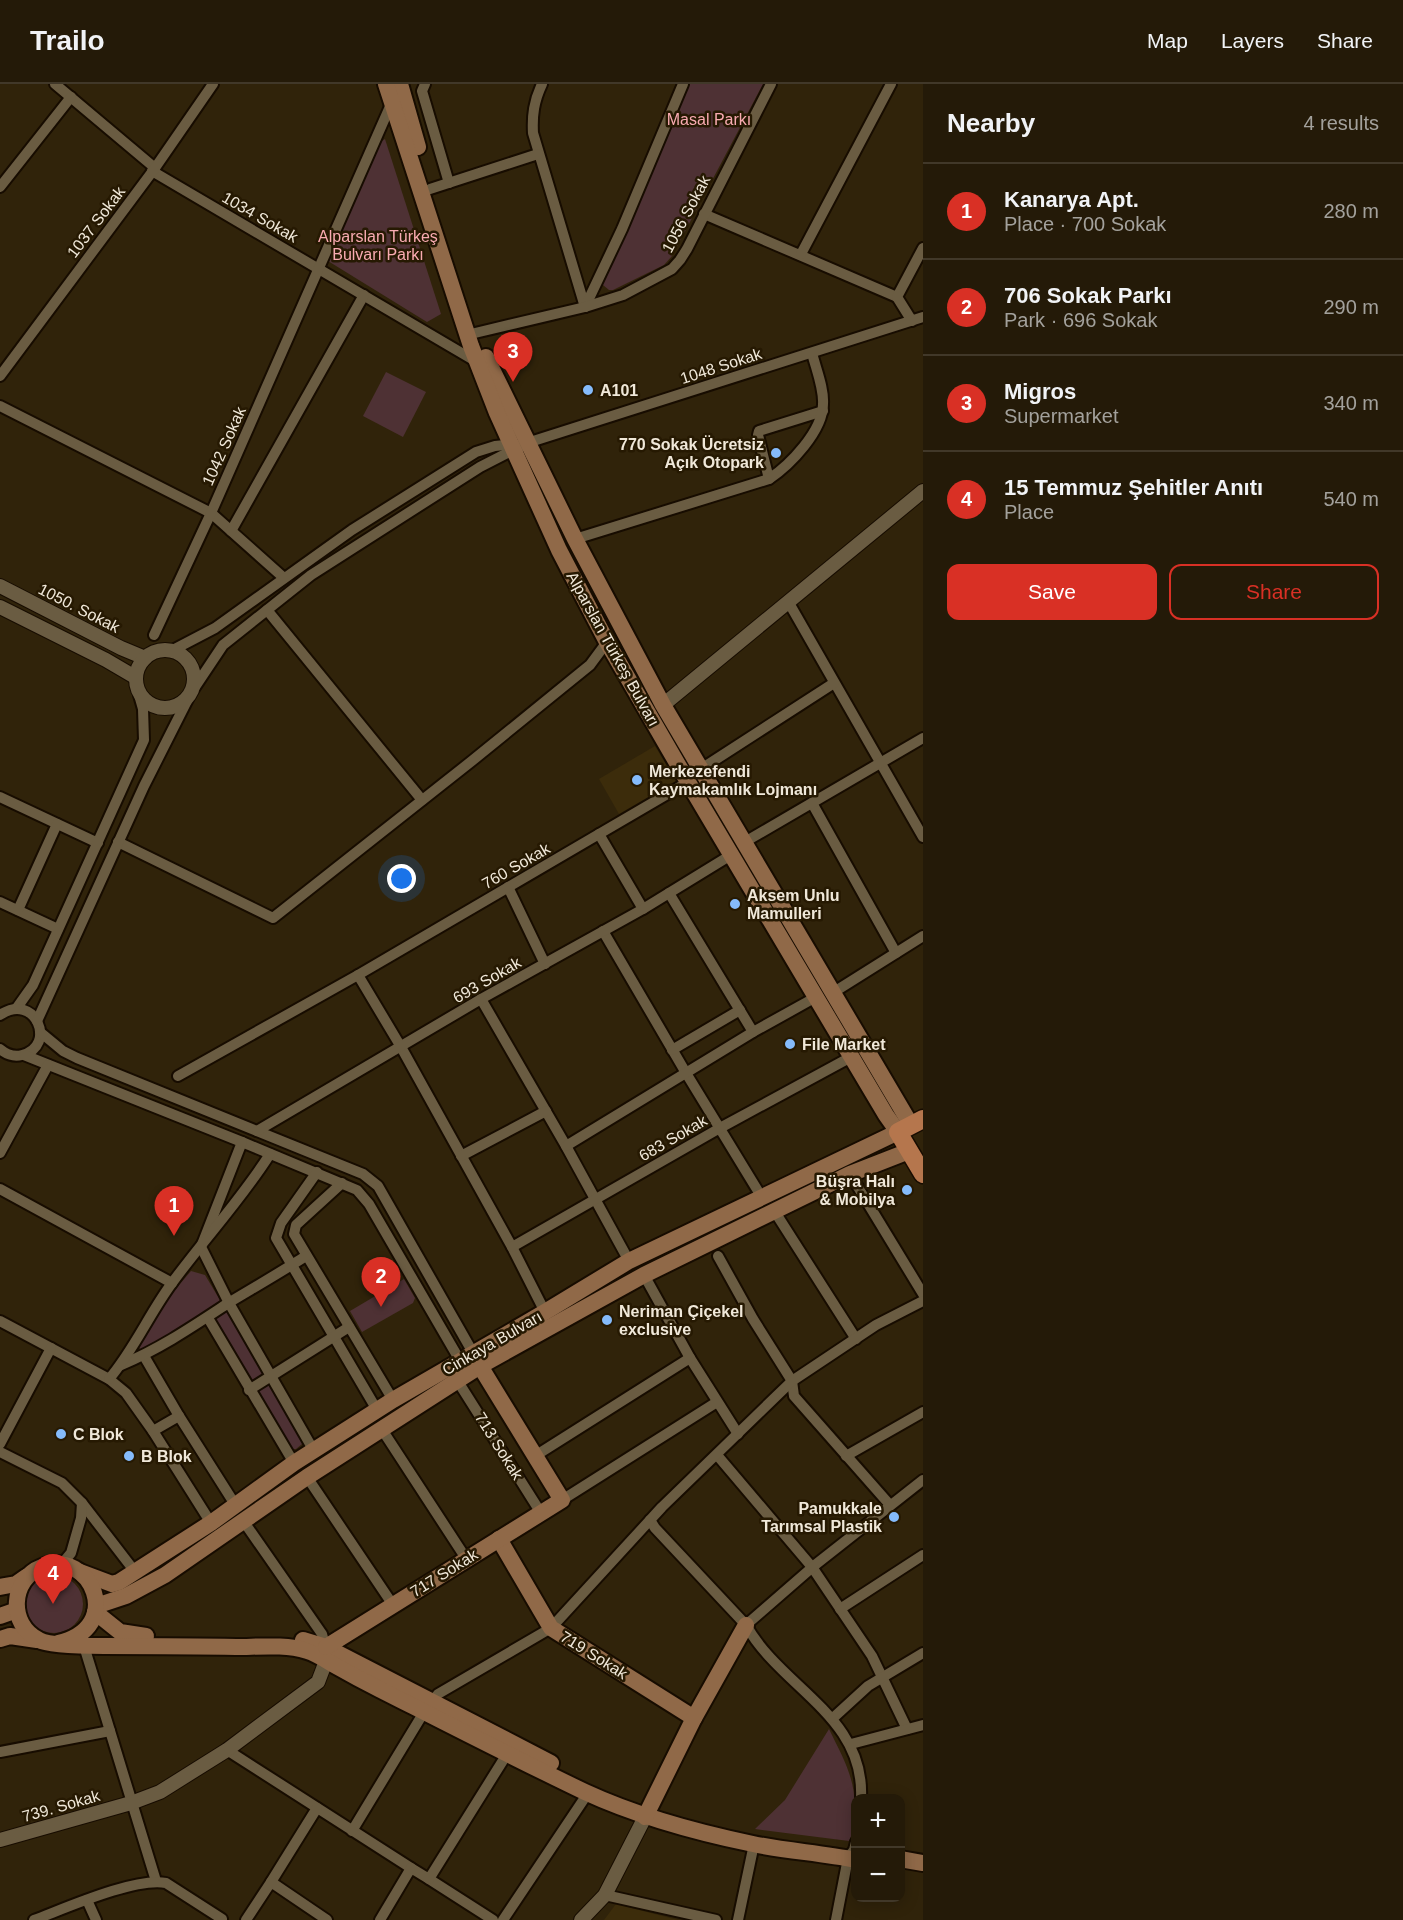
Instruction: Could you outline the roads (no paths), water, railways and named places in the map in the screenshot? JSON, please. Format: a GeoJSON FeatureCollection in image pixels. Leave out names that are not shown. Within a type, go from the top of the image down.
{"type":"FeatureCollection","features":[{"type":"Feature","properties":{"kind":"main road","name":"Alparslan Türkeş Bulvarı"},"geometry":{"type":"LineString","coordinates":[[386,84],[477,362],[497,413],[575,539],[663,705],[701,769],[737,849],[816,997],[852,1057],[914,1129]]}},
{"type":"Feature","properties":{"kind":"main road","name":"Alparslan Türkeş Bulvarı"},"geometry":{"type":"LineString","coordinates":[[400,84],[475,333],[559,550],[607,642],[688,782],[737,849],[834,992],[914,1129],[923,1174]]}},
{"type":"Feature","properties":{"kind":"main road","name":"Cinkaya Bulvarı"},"geometry":{"type":"LineString","coordinates":[[96,1609],[165,1575],[381,1428],[545,1312],[629,1261],[761,1196],[914,1129]]}},
{"type":"Feature","properties":{"kind":"main road","name":"Cinkaya Bulvarı"},"geometry":{"type":"LineString","coordinates":[[80,1572],[112,1584],[136,1573],[236,1506],[294,1463],[393,1400],[468,1367],[644,1275],[850,1174],[916,1148]]}},
{"type":"Feature","properties":{"kind":"main road","name":"713 Sokak"},"geometry":{"type":"LineString","coordinates":[[468,1367],[535,1456],[562,1500]]}},
{"type":"Feature","properties":{"kind":"main road","name":"717 Sokak"},"geometry":{"type":"LineString","coordinates":[[326,1654],[393,1605],[562,1500]]}},
{"type":"Feature","properties":{"kind":"main road","name":"719 Sokak"},"geometry":{"type":"LineString","coordinates":[[499,1539],[551,1628],[694,1718]]}},
{"type":"Feature","properties":{"kind":"main road"},"geometry":{"type":"LineString","coordinates":[[0,1587],[16,1584],[42,1566],[61,1565],[80,1572],[86,1577],[94,1590],[96,1609],[93,1621],[83,1634],[58,1643]]}},
{"type":"Feature","properties":{"kind":"main road"},"geometry":{"type":"LineString","coordinates":[[0,1616],[11,1607],[29,1574]]}},
{"type":"Feature","properties":{"kind":"main road"},"geometry":{"type":"LineString","coordinates":[[11,1607],[26,1631],[39,1640]]}},
{"type":"Feature","properties":{"kind":"main road"},"geometry":{"type":"LineString","coordinates":[[96,1609],[115,1630],[126,1635],[269,1636],[298,1639],[427,1707],[647,1812],[753,1835],[851,1851]]}},
{"type":"Feature","properties":{"kind":"main road"},"geometry":{"type":"LineString","coordinates":[[647,1812],[694,1718],[747,1625]]}},
{"type":"Feature","properties":{"kind":"main road"},"geometry":{"type":"LineString","coordinates":[[0,1640],[10,1636],[84,1646],[287,1648],[326,1654]]}},
{"type":"Feature","properties":{"kind":"main road"},"geometry":{"type":"LineString","coordinates":[[427,1707],[507,1754],[588,1793],[754,1844],[851,1852]]}},
{"type":"Feature","properties":{"kind":"main road"},"geometry":{"type":"LineString","coordinates":[[905,1860],[923,1863]]}},
{"type":"Feature","properties":{"kind":"main road"},"geometry":{"type":"LineString","coordinates":[[905,1869],[923,1872]]}},
{"type":"Feature","properties":{"kind":"street","name":"1034 Sokak"},"geometry":{"type":"LineString","coordinates":[[55,84],[154,169],[477,362]]}},
{"type":"Feature","properties":{"kind":"street","name":"1037 Sokak"},"geometry":{"type":"LineString","coordinates":[[0,376],[154,169],[213,84]]}},
{"type":"Feature","properties":{"kind":"street"},"geometry":{"type":"LineString","coordinates":[[425,84],[422,91],[448,183]]}},
{"type":"Feature","properties":{"kind":"street"},"geometry":{"type":"LineString","coordinates":[[542,84],[535,100],[532,116],[533,133],[585,307]]}},
{"type":"Feature","properties":{"kind":"street"},"geometry":{"type":"LineString","coordinates":[[585,307],[622,229],[683,84]]}},
{"type":"Feature","properties":{"kind":"street","name":"1056 Sokak"},"geometry":{"type":"LineString","coordinates":[[475,333],[623,296],[672,269],[680,260],[771,84]]}},
{"type":"Feature","properties":{"kind":"street"},"geometry":{"type":"LineString","coordinates":[[801,254],[891,84]]}},
{"type":"Feature","properties":{"kind":"street"},"geometry":{"type":"LineString","coordinates":[[0,187],[71,97]]}},
{"type":"Feature","properties":{"kind":"street","name":"1042 Sokak"},"geometry":{"type":"LineString","coordinates":[[154,634],[211,513],[392,102]]}},
{"type":"Feature","properties":{"kind":"street"},"geometry":{"type":"LineString","coordinates":[[430,189],[538,154]]}},
{"type":"Feature","properties":{"kind":"street"},"geometry":{"type":"LineString","coordinates":[[704,214],[897,297],[912,321]]}},
{"type":"Feature","properties":{"kind":"street"},"geometry":{"type":"LineString","coordinates":[[897,297],[923,248]]}},
{"type":"Feature","properties":{"kind":"street"},"geometry":{"type":"LineString","coordinates":[[231,531],[364,295]]}},
{"type":"Feature","properties":{"kind":"street","name":"1048 Sokak"},"geometry":{"type":"LineString","coordinates":[[518,445],[923,317]]}},
{"type":"Feature","properties":{"kind":"street"},"geometry":{"type":"LineString","coordinates":[[575,539],[769,479],[780,472],[801,449],[817,426],[823,411],[824,402],[812,353]]}},
{"type":"Feature","properties":{"kind":"street"},"geometry":{"type":"LineString","coordinates":[[0,405],[211,513],[284,578]]}},
{"type":"Feature","properties":{"kind":"street"},"geometry":{"type":"LineString","coordinates":[[769,479],[759,431],[823,411]]}},
{"type":"Feature","properties":{"kind":"street"},"geometry":{"type":"LineString","coordinates":[[171,651],[215,628],[352,530],[476,452],[518,445]]}},
{"type":"Feature","properties":{"kind":"street"},"geometry":{"type":"LineString","coordinates":[[139,695],[146,703],[164,709],[182,704],[224,645],[311,575],[518,445]]}},
{"type":"Feature","properties":{"kind":"street"},"geometry":{"type":"LineString","coordinates":[[663,705],[923,491]]}},
{"type":"Feature","properties":{"kind":"street","name":"1050. Sokak"},"geometry":{"type":"LineString","coordinates":[[0,586],[145,658]]}},
{"type":"Feature","properties":{"kind":"street"},"geometry":{"type":"LineString","coordinates":[[789,603],[922,833]]}},
{"type":"Feature","properties":{"kind":"street","name":"1050. Sokak"},"geometry":{"type":"LineString","coordinates":[[0,607],[135,677]]}},
{"type":"Feature","properties":{"kind":"street"},"geometry":{"type":"LineString","coordinates":[[267,610],[422,800]]}},
{"type":"Feature","properties":{"kind":"street"},"geometry":{"type":"LineString","coordinates":[[118,842],[273,918],[590,664],[607,642]]}},
{"type":"Feature","properties":{"kind":"street"},"geometry":{"type":"LineString","coordinates":[[16,1009],[33,985],[144,740],[143,709],[135,677],[138,666],[153,652],[171,651],[182,656],[193,670],[191,693],[118,842],[37,1021]]}},
{"type":"Feature","properties":{"kind":"street"},"geometry":{"type":"LineString","coordinates":[[701,769],[834,683]]}},
{"type":"Feature","properties":{"kind":"street","name":"693 Sokak"},"geometry":{"type":"LineString","coordinates":[[257,1131],[481,999],[644,909],[812,803],[923,738]]}},
{"type":"Feature","properties":{"kind":"street","name":"760 Sokak"},"geometry":{"type":"LineString","coordinates":[[178,1076],[358,975],[688,782]]}},
{"type":"Feature","properties":{"kind":"street"},"geometry":{"type":"LineString","coordinates":[[0,797],[98,843]]}},
{"type":"Feature","properties":{"kind":"street"},"geometry":{"type":"LineString","coordinates":[[812,803],[896,952]]}},
{"type":"Feature","properties":{"kind":"street"},"geometry":{"type":"LineString","coordinates":[[18,910],[57,824]]}},
{"type":"Feature","properties":{"kind":"street"},"geometry":{"type":"LineString","coordinates":[[599,834],[644,909]]}},
{"type":"Feature","properties":{"kind":"street"},"geometry":{"type":"LineString","coordinates":[[508,888],[545,964]]}},
{"type":"Feature","properties":{"kind":"street"},"geometry":{"type":"LineString","coordinates":[[669,893],[753,1032]]}},
{"type":"Feature","properties":{"kind":"street"},"geometry":{"type":"LineString","coordinates":[[0,902],[58,929]]}},
{"type":"Feature","properties":{"kind":"street"},"geometry":{"type":"LineString","coordinates":[[603,931],[761,1196]]}},
{"type":"Feature","properties":{"kind":"street"},"geometry":{"type":"LineString","coordinates":[[834,992],[923,936]]}},
{"type":"Feature","properties":{"kind":"street"},"geometry":{"type":"LineString","coordinates":[[358,975],[401,1047],[512,1247],[545,1312]]}},
{"type":"Feature","properties":{"kind":"street"},"geometry":{"type":"LineString","coordinates":[[566,1146],[753,1032],[816,997]]}},
{"type":"Feature","properties":{"kind":"street"},"geometry":{"type":"LineString","coordinates":[[481,999],[629,1261]]}},
{"type":"Feature","properties":{"kind":"street"},"geometry":{"type":"LineString","coordinates":[[1,1014],[16,1009],[30,1013],[37,1021],[40,1032],[36,1046],[24,1055]]}},
{"type":"Feature","properties":{"kind":"street"},"geometry":{"type":"LineString","coordinates":[[672,1050],[740,1010]]}},
{"type":"Feature","properties":{"kind":"street"},"geometry":{"type":"LineString","coordinates":[[40,1032],[63,1051],[77,1058],[372,1179],[378,1186],[468,1367]]}},
{"type":"Feature","properties":{"kind":"street"},"geometry":{"type":"LineString","coordinates":[[1,1050],[9,1055],[24,1055],[316,1172],[357,1191],[369,1204],[468,1367]]}},
{"type":"Feature","properties":{"kind":"street","name":"683 Sokak"},"geometry":{"type":"LineString","coordinates":[[512,1247],[720,1128],[852,1057]]}},
{"type":"Feature","properties":{"kind":"street"},"geometry":{"type":"LineString","coordinates":[[0,1153],[48,1065]]}},
{"type":"Feature","properties":{"kind":"street"},"geometry":{"type":"LineString","coordinates":[[461,1156],[546,1111]]}},
{"type":"Feature","properties":{"kind":"street"},"geometry":{"type":"LineString","coordinates":[[242,1142],[201,1247],[229,1304],[314,1451]]}},
{"type":"Feature","properties":{"kind":"street"},"geometry":{"type":"LineString","coordinates":[[110,1379],[172,1283],[270,1154]]}},
{"type":"Feature","properties":{"kind":"street"},"geometry":{"type":"LineString","coordinates":[[316,1172],[281,1223],[276,1238],[377,1410]]}},
{"type":"Feature","properties":{"kind":"street"},"geometry":{"type":"LineString","coordinates":[[850,1174],[923,1294]]}},
{"type":"Feature","properties":{"kind":"street"},"geometry":{"type":"LineString","coordinates":[[342,1183],[293,1230],[306,1256],[393,1400]]}},
{"type":"Feature","properties":{"kind":"street"},"geometry":{"type":"LineString","coordinates":[[0,1189],[172,1283]]}},
{"type":"Feature","properties":{"kind":"street"},"geometry":{"type":"LineString","coordinates":[[775,1212],[856,1339]]}},
{"type":"Feature","properties":{"kind":"street"},"geometry":{"type":"LineString","coordinates":[[121,1365],[144,1356],[306,1256]]}},
{"type":"Feature","properties":{"kind":"street"},"geometry":{"type":"LineString","coordinates":[[718,1256],[753,1319],[792,1381],[794,1396],[890,1505]]}},
{"type":"Feature","properties":{"kind":"street"},"geometry":{"type":"LineString","coordinates":[[644,1275],[690,1358],[738,1434]]}},
{"type":"Feature","properties":{"kind":"street"},"geometry":{"type":"LineString","coordinates":[[352,1831],[427,1707],[438,1694],[551,1628],[650,1520],[792,1381],[876,1325],[923,1301]]}},
{"type":"Feature","properties":{"kind":"street"},"geometry":{"type":"LineString","coordinates":[[208,1318],[294,1463]]}},
{"type":"Feature","properties":{"kind":"street"},"geometry":{"type":"LineString","coordinates":[[0,1322],[110,1379],[126,1393],[211,1522]]}},
{"type":"Feature","properties":{"kind":"street"},"geometry":{"type":"LineString","coordinates":[[249,1390],[335,1338],[349,1327]]}},
{"type":"Feature","properties":{"kind":"street"},"geometry":{"type":"LineString","coordinates":[[0,1444],[51,1348]]}},
{"type":"Feature","properties":{"kind":"street"},"geometry":{"type":"LineString","coordinates":[[144,1356],[236,1506]]}},
{"type":"Feature","properties":{"kind":"street"},"geometry":{"type":"LineString","coordinates":[[535,1456],[690,1358]]}},
{"type":"Feature","properties":{"kind":"street","name":"713 Sokak"},"geometry":{"type":"LineString","coordinates":[[468,1367],[541,1513]]}},
{"type":"Feature","properties":{"kind":"street"},"geometry":{"type":"LineString","coordinates":[[562,1500],[717,1402]]}},
{"type":"Feature","properties":{"kind":"street"},"geometry":{"type":"LineString","coordinates":[[846,1456],[923,1412]]}},
{"type":"Feature","properties":{"kind":"street"},"geometry":{"type":"LineString","coordinates":[[153,1431],[179,1416]]}},
{"type":"Feature","properties":{"kind":"street"},"geometry":{"type":"LineString","coordinates":[[381,1428],[467,1560]]}},
{"type":"Feature","properties":{"kind":"street"},"geometry":{"type":"LineString","coordinates":[[0,1452],[62,1484],[82,1503],[136,1573]]}},
{"type":"Feature","properties":{"kind":"street"},"geometry":{"type":"LineString","coordinates":[[717,1455],[812,1567],[872,1656],[907,1729]]}},
{"type":"Feature","properties":{"kind":"street"},"geometry":{"type":"LineString","coordinates":[[307,1477],[393,1605]]}},
{"type":"Feature","properties":{"kind":"street"},"geometry":{"type":"LineString","coordinates":[[747,1625],[812,1567],[923,1480]]}},
{"type":"Feature","properties":{"kind":"street"},"geometry":{"type":"LineString","coordinates":[[61,1565],[71,1553],[81,1518],[82,1503]]}},
{"type":"Feature","properties":{"kind":"street"},"geometry":{"type":"LineString","coordinates":[[650,1520],[747,1625],[755,1641],[809,1698],[833,1718],[850,1744],[862,1784],[861,1794]]}},
{"type":"Feature","properties":{"kind":"street"},"geometry":{"type":"LineString","coordinates":[[244,1521],[322,1635],[326,1654]]}},
{"type":"Feature","properties":{"kind":"street"},"geometry":{"type":"LineString","coordinates":[[840,1609],[923,1555]]}},
{"type":"Feature","properties":{"kind":"street"},"geometry":{"type":"LineString","coordinates":[[84,1646],[156,1881]]}},
{"type":"Feature","properties":{"kind":"street"},"geometry":{"type":"LineString","coordinates":[[833,1718],[868,1686],[923,1653]]}},
{"type":"Feature","properties":{"kind":"street","name":"739. Sokak"},"geometry":{"type":"LineString","coordinates":[[0,1840],[131,1803],[160,1792],[227,1750],[318,1682],[326,1654]]}},
{"type":"Feature","properties":{"kind":"street"},"geometry":{"type":"LineString","coordinates":[[850,1744],[923,1725]]}},
{"type":"Feature","properties":{"kind":"street"},"geometry":{"type":"LineString","coordinates":[[0,1752],[110,1731]]}},
{"type":"Feature","properties":{"kind":"street"},"geometry":{"type":"LineString","coordinates":[[227,1750],[493,1920]]}},
{"type":"Feature","properties":{"kind":"street"},"geometry":{"type":"LineString","coordinates":[[429,1879],[507,1754]]}},
{"type":"Feature","properties":{"kind":"street"},"geometry":{"type":"LineString","coordinates":[[503,1920],[588,1793]]}},
{"type":"Feature","properties":{"kind":"street"},"geometry":{"type":"LineString","coordinates":[[246,1920],[317,1808]]}},
{"type":"Feature","properties":{"kind":"street"},"geometry":{"type":"LineString","coordinates":[[581,1920],[604,1895],[647,1812]]}},
{"type":"Feature","properties":{"kind":"street"},"geometry":{"type":"LineString","coordinates":[[738,1920],[754,1844]]}},
{"type":"Feature","properties":{"kind":"street"},"geometry":{"type":"LineString","coordinates":[[836,1920],[851,1863]]}},
{"type":"Feature","properties":{"kind":"street"},"geometry":{"type":"LineString","coordinates":[[380,1920],[411,1868]]}},
{"type":"Feature","properties":{"kind":"street"},"geometry":{"type":"LineString","coordinates":[[34,1920],[143,1882],[156,1881],[166,1883],[223,1920]]}},
{"type":"Feature","properties":{"kind":"street"},"geometry":{"type":"LineString","coordinates":[[271,1882],[327,1920]]}},
{"type":"Feature","properties":{"kind":"street"},"geometry":{"type":"LineString","coordinates":[[604,1895],[716,1920]]}},
{"type":"Feature","properties":{"kind":"street"},"geometry":{"type":"LineString","coordinates":[[87,1900],[96,1920]]}},
{"type":"Feature","properties":{"kind":"place","name":"Migros"},"geometry":{"type":"Point","coordinates":[513,382]}},
{"type":"Feature","properties":{"kind":"place","name":"A101"},"geometry":{"type":"Point","coordinates":[588,390]}},
{"type":"Feature","properties":{"kind":"place","name":"770 Sokak Ücretsiz Açık Otopark"},"geometry":{"type":"Point","coordinates":[776,453]}},
{"type":"Feature","properties":{"kind":"place","name":"Merkezefendi Kaymakamlık Lojmanı"},"geometry":{"type":"Point","coordinates":[637,780]}},
{"type":"Feature","properties":{"kind":"place","name":"Aksem Unlu Mamulleri"},"geometry":{"type":"Point","coordinates":[735,904]}},
{"type":"Feature","properties":{"kind":"place","name":"File Market"},"geometry":{"type":"Point","coordinates":[790,1044]}},
{"type":"Feature","properties":{"kind":"place","name":"Büşra Halı & Mobilya"},"geometry":{"type":"Point","coordinates":[907,1190]}},
{"type":"Feature","properties":{"kind":"place","name":"Kanarya Apt."},"geometry":{"type":"Point","coordinates":[174,1236]}},
{"type":"Feature","properties":{"kind":"place","name":"706 Sokak Parkı"},"geometry":{"type":"Point","coordinates":[381,1307]}},
{"type":"Feature","properties":{"kind":"place","name":"Neriman Çiçekel exclusive"},"geometry":{"type":"Point","coordinates":[607,1320]}},
{"type":"Feature","properties":{"kind":"place","name":"C Blok"},"geometry":{"type":"Point","coordinates":[61,1434]}},
{"type":"Feature","properties":{"kind":"place","name":"B Blok"},"geometry":{"type":"Point","coordinates":[129,1456]}},
{"type":"Feature","properties":{"kind":"place","name":"Pamukkale Tarımsal Plastik"},"geometry":{"type":"Point","coordinates":[894,1517]}},
{"type":"Feature","properties":{"kind":"place","name":"15 Temmuz Şehitler Anıtı"},"geometry":{"type":"Point","coordinates":[53,1604]}},
{"type":"Feature","properties":{"kind":"park label","name":"Masal Parkı"},"geometry":{"type":"Point","coordinates":[709,119]}},
{"type":"Feature","properties":{"kind":"park label","name":"Alparslan Türkeş Bulvarı Parkı"},"geometry":{"type":"Point","coordinates":[378,245]}}]}
